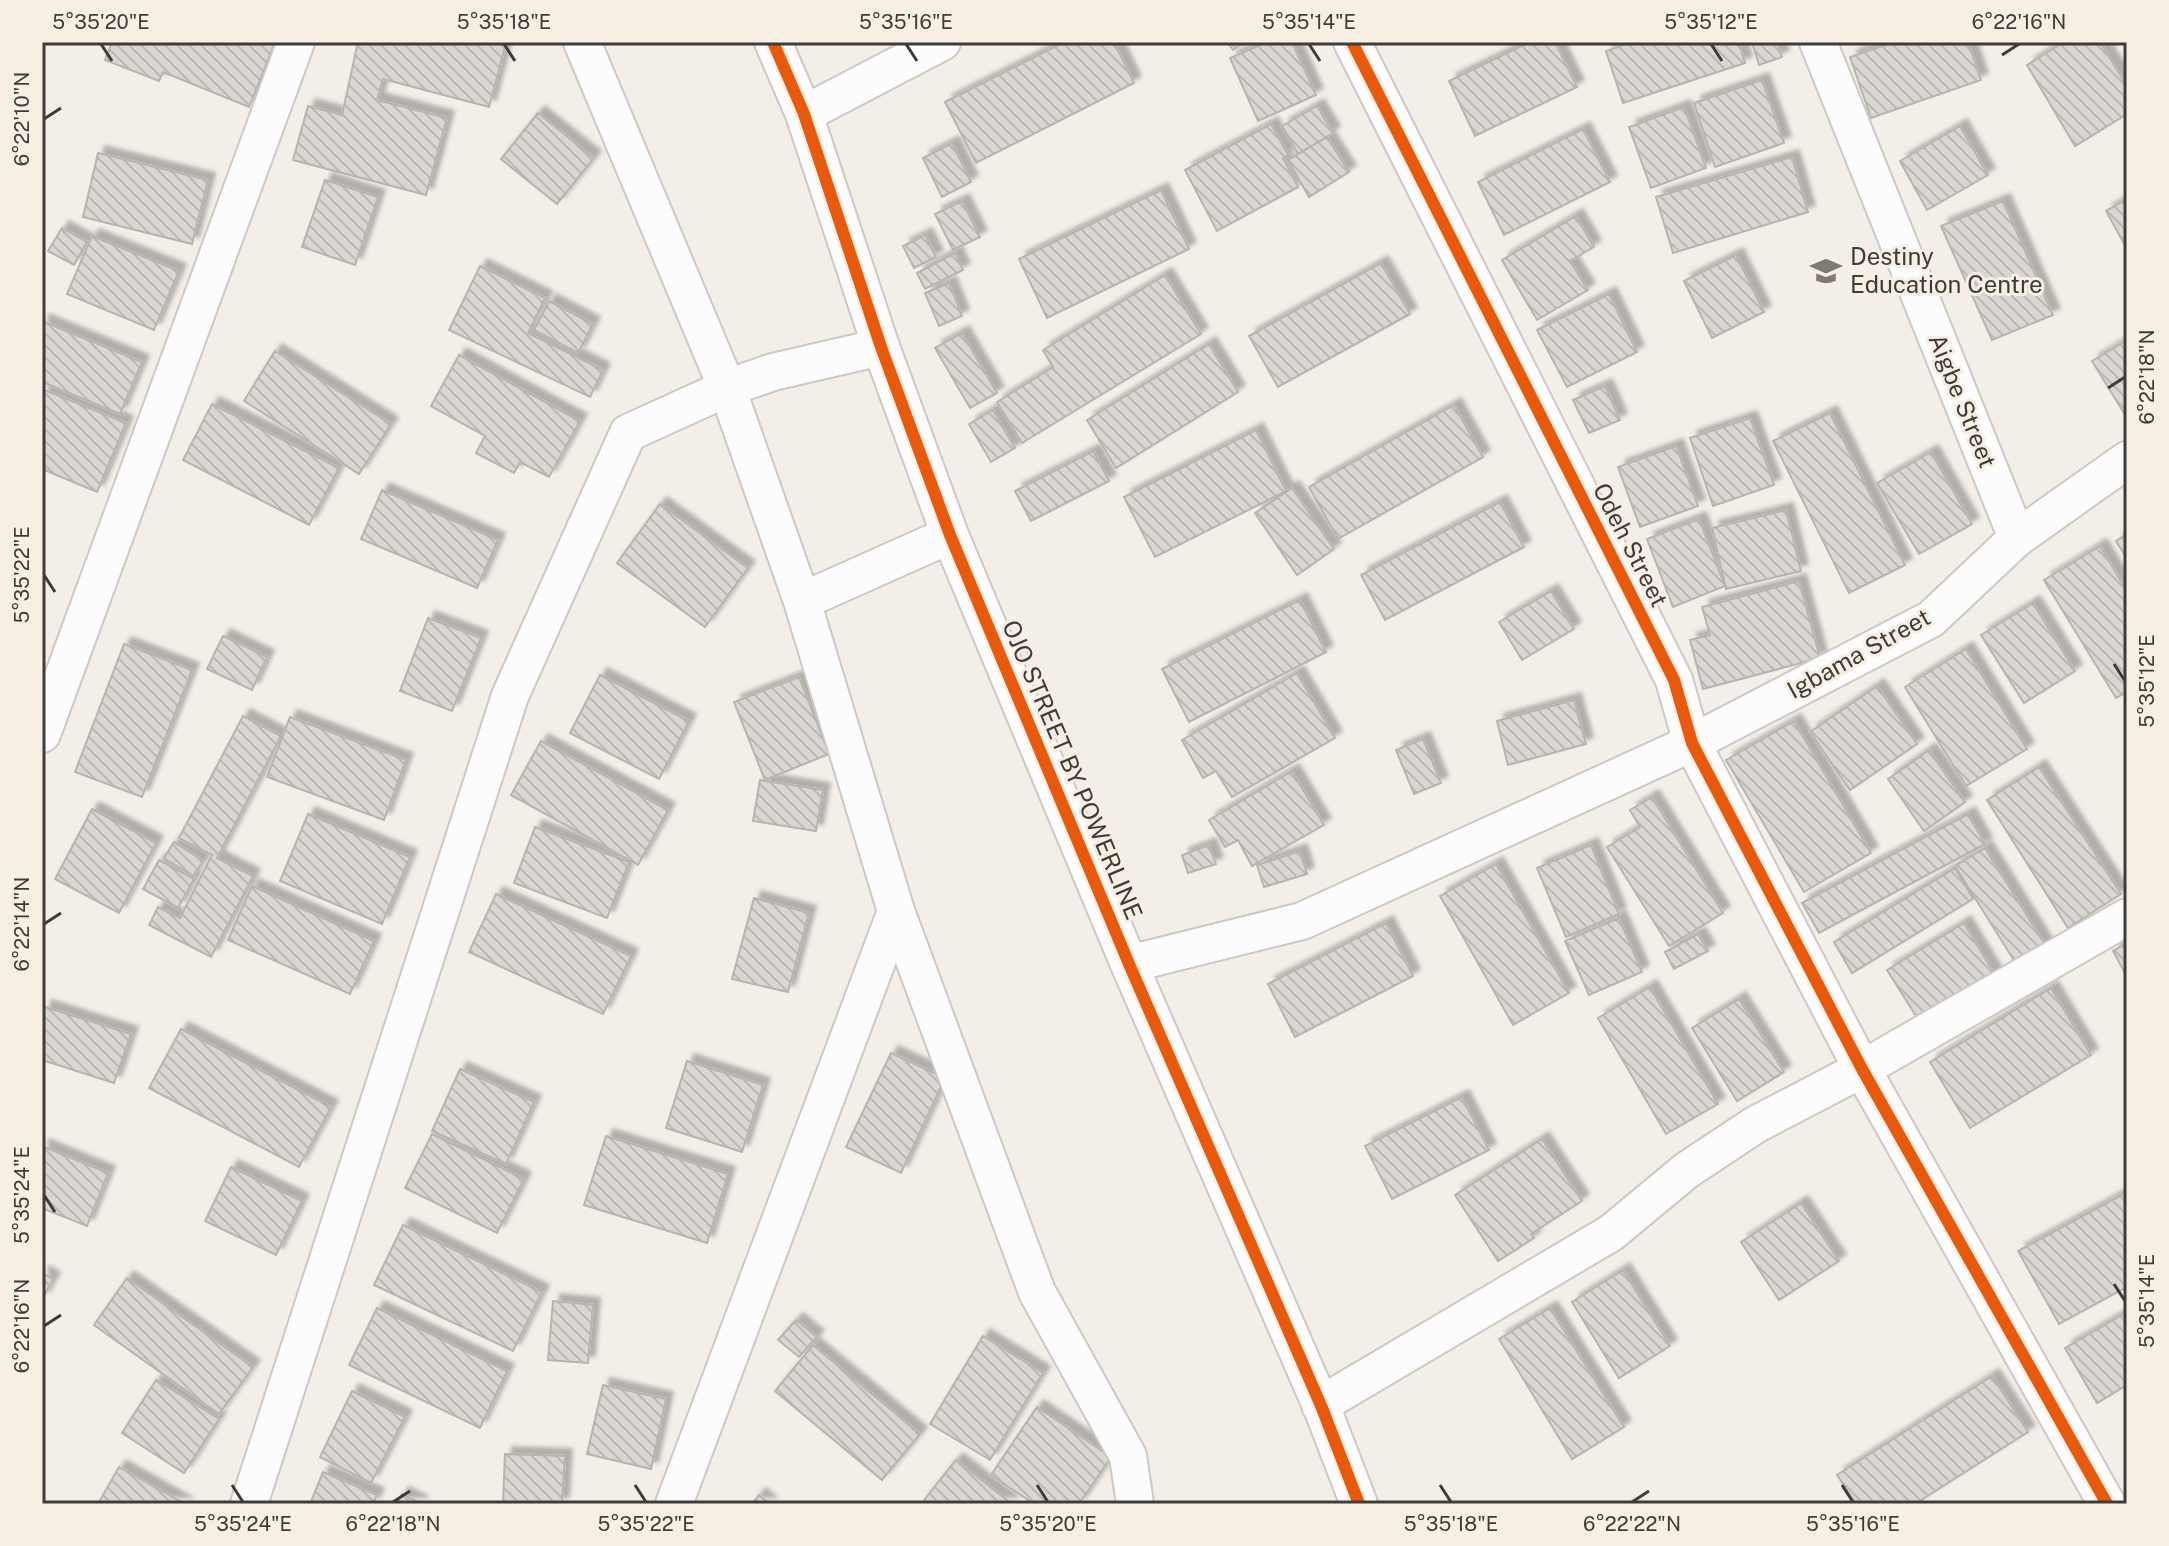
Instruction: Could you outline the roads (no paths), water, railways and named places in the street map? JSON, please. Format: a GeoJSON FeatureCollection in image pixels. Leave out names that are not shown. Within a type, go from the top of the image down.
{"type":"FeatureCollection","features":[{"type":"Feature","properties":{"kind":"street"},"geometry":{"type":"LineString","coordinates":[[42,734],[296,42]]}},
{"type":"Feature","properties":{"kind":"street"},"geometry":{"type":"LineString","coordinates":[[582,42],[727,388],[802,601],[896,911],[1037,1292],[1128,1456],[1135,1504]]}},
{"type":"Feature","properties":{"kind":"street","name":"OJO STREET BY POWERLINE"},"geometry":{"type":"LineString","coordinates":[[773,42],[804,114],[881,347],[950,535],[1129,964],[1320,1405],[1359,1504]]}},
{"type":"Feature","properties":{"kind":"street"},"geometry":{"type":"LineString","coordinates":[[804,114],[942,42]]}},
{"type":"Feature","properties":{"kind":"street","name":"Odeh Street"},"geometry":{"type":"LineString","coordinates":[[1352,42],[1674,680],[1692,743],[1862,1069],[2107,1504]]}},
{"type":"Feature","properties":{"kind":"street","name":"Aigbe Street"},"geometry":{"type":"LineString","coordinates":[[1818,42],[2017,538]]}},
{"type":"Feature","properties":{"kind":"street"},"geometry":{"type":"LineString","coordinates":[[249,1504],[510,696],[628,433],[727,388],[773,372],[881,347]]}},
{"type":"Feature","properties":{"kind":"street","name":"Igbama Street"},"geometry":{"type":"LineString","coordinates":[[1129,964],[1302,921],[1692,743],[1931,619],[2017,538],[2127,460]]}},
{"type":"Feature","properties":{"kind":"street"},"geometry":{"type":"LineString","coordinates":[[802,601],[950,535]]}},
{"type":"Feature","properties":{"kind":"street"},"geometry":{"type":"LineString","coordinates":[[674,1504],[896,911]]}},
{"type":"Feature","properties":{"kind":"street"},"geometry":{"type":"LineString","coordinates":[[1320,1405],[1611,1233],[1687,1170],[1755,1125],[1862,1069],[2127,917]]}},
{"type":"Feature","properties":{"kind":"place","name":"Destiny Education Centre"},"geometry":{"type":"Point","coordinates":[1826,271]}}]}
